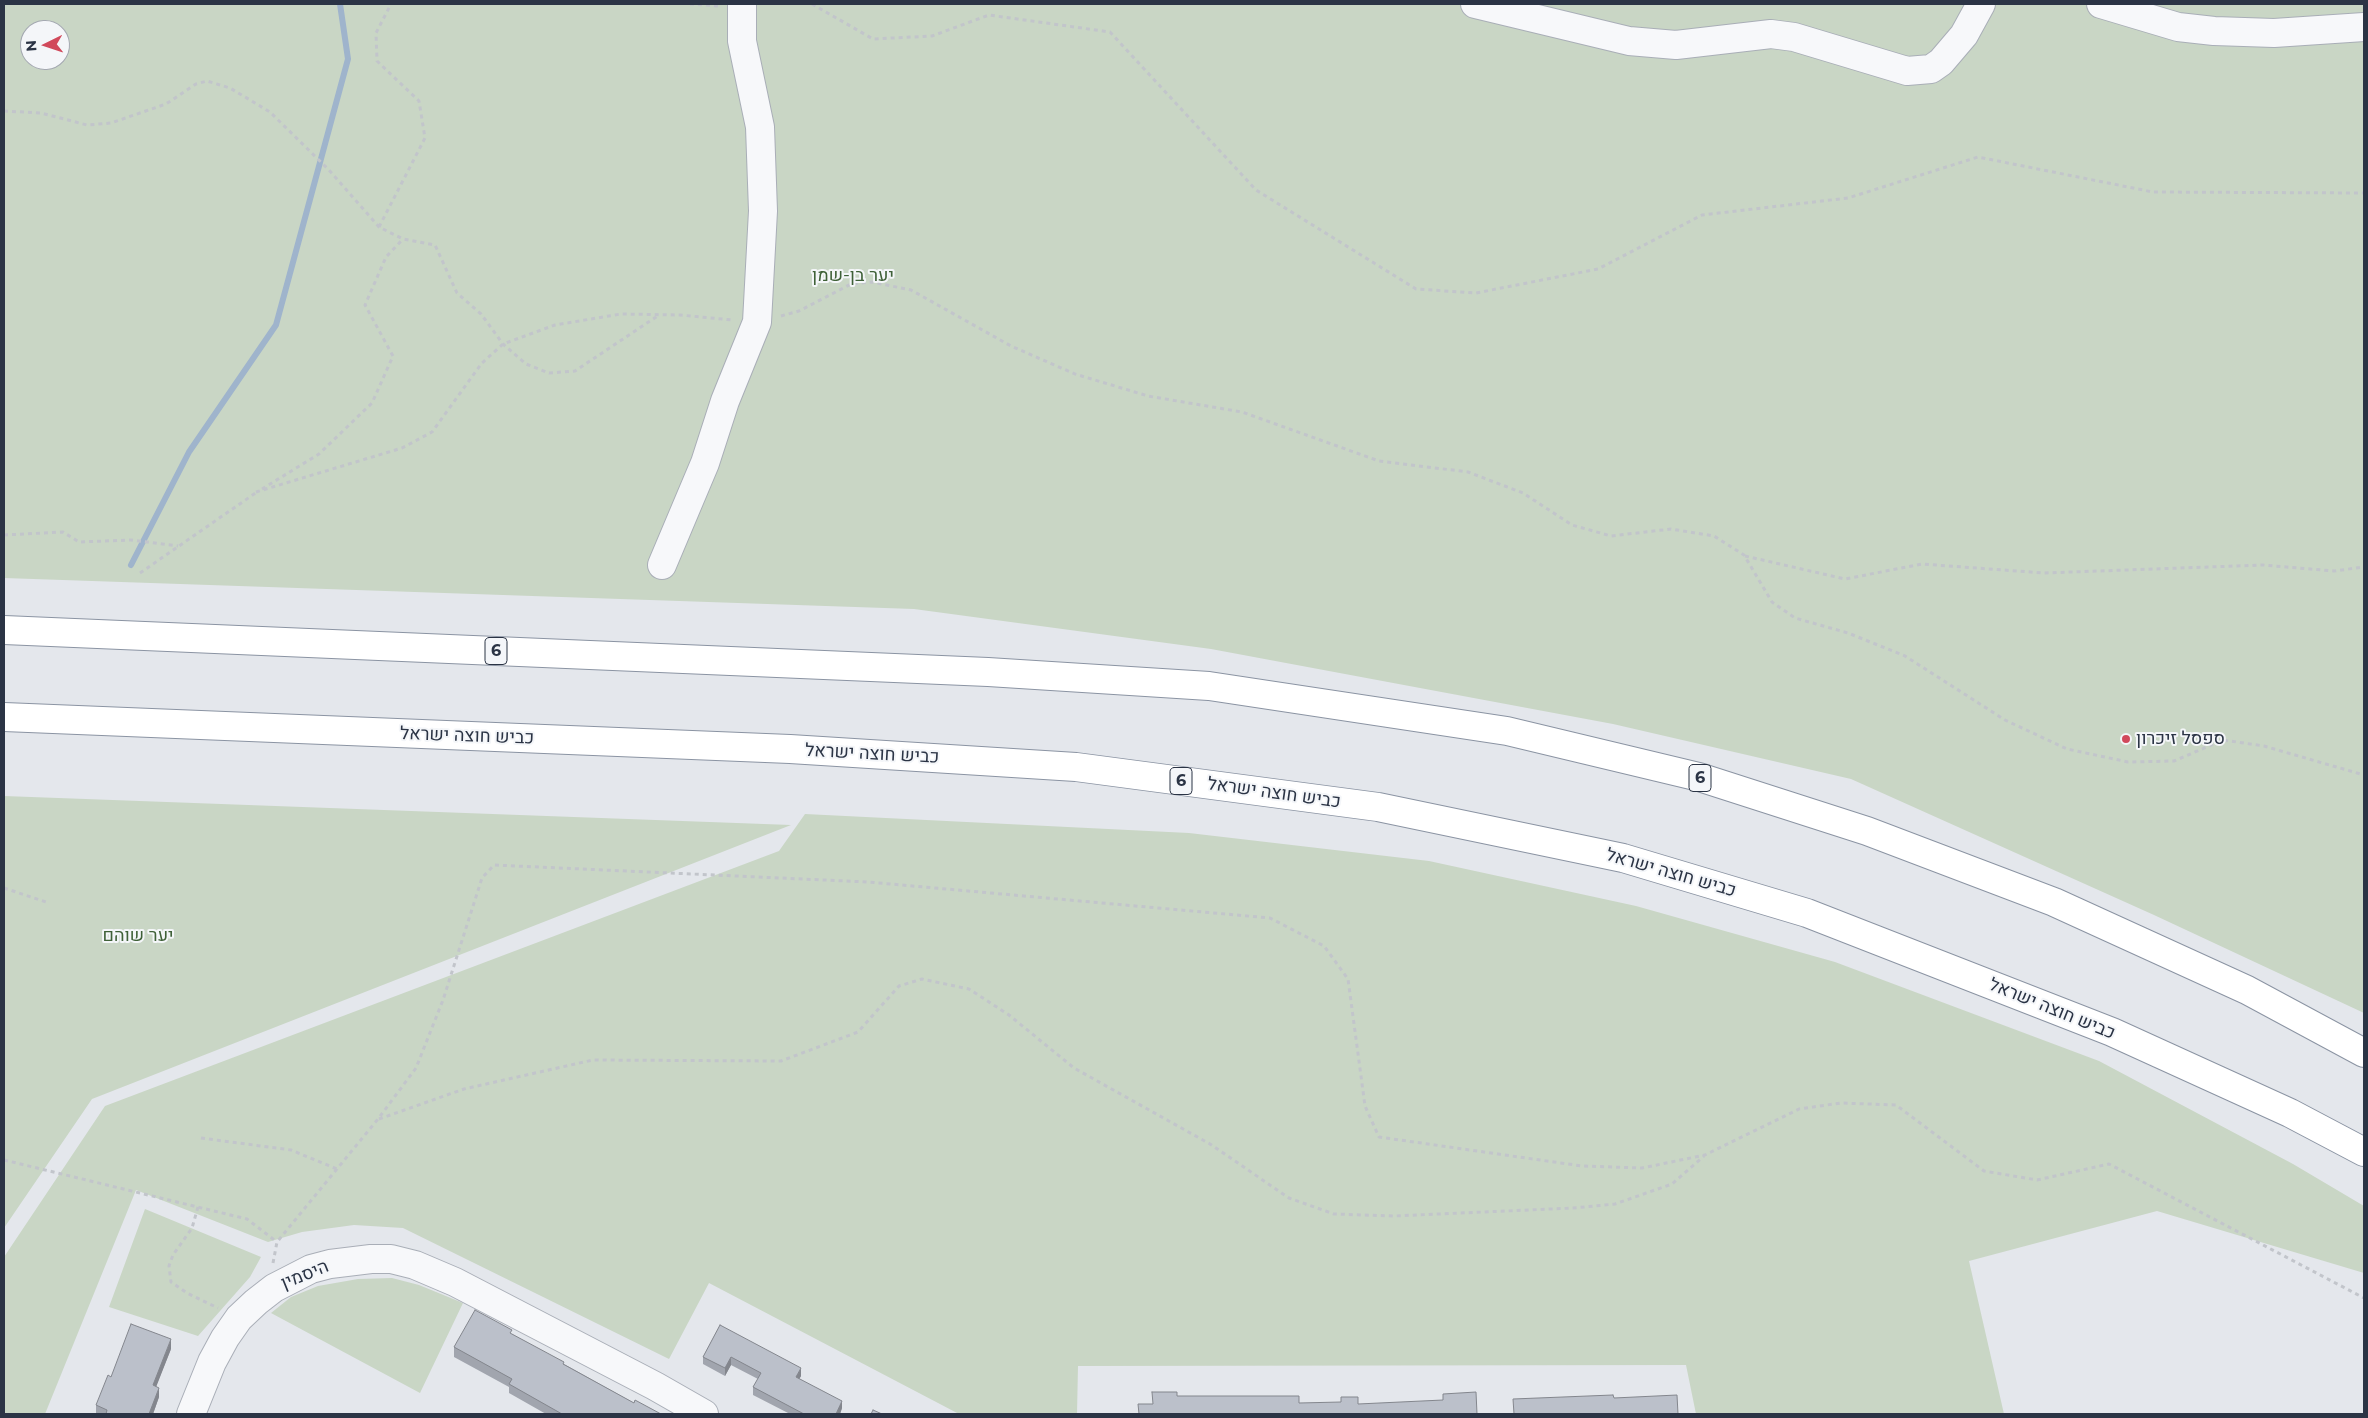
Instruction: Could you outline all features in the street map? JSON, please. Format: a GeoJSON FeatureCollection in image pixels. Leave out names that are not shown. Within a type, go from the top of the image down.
{"type":"FeatureCollection","features":[{"type":"Feature","properties":{"kind":"highway","name":"6"},"geometry":{"type":"LineString","coordinates":[[4,630],[988,672],[1209,686],[1507,731],[1699,777],[1886,838],[2054,902],[2247,990],[2364,1053]]}},
{"type":"Feature","properties":{"kind":"highway","name":"כביש חוצה ישראל"},"geometry":{"type":"LineString","coordinates":[[4,717],[780,749],[1076,767],[1378,807],[1623,858],[1807,913],[2112,1032],[2290,1113],[2364,1152]]}},
{"type":"Feature","properties":{"kind":"street"},"geometry":{"type":"LineString","coordinates":[[1476,4],[1629,41],[1676,45],[1771,34],[1794,37],[1907,71],[1931,69],[1941,62],[1964,35],[1981,4]]}},
{"type":"Feature","properties":{"kind":"street"},"geometry":{"type":"LineString","coordinates":[[2101,4],[2178,27],[2214,31],[2274,33],[2364,27]]}},
{"type":"Feature","properties":{"kind":"street"},"geometry":{"type":"LineString","coordinates":[[662,565],[705,463],[725,400],[757,322],[763,211],[760,127],[734,5]]}},
{"type":"Feature","properties":{"kind":"street","name":"היסמין"},"geometry":{"type":"LineString","coordinates":[[191,1414],[212,1362],[239,1318],[274,1288],[292,1277],[330,1264],[354,1260],[391,1259],[415,1265],[455,1282],[655,1386],[704,1414]]}},
{"type":"Feature","properties":{"kind":"path"},"geometry":{"type":"LineString","coordinates":[[379,227],[424,138],[419,101],[377,61],[376,33],[391,4]]}},
{"type":"Feature","properties":{"kind":"path"},"geometry":{"type":"LineString","coordinates":[[690,4],[734,5]]}},
{"type":"Feature","properties":{"kind":"path"},"geometry":{"type":"LineString","coordinates":[[812,4],[873,39],[932,36],[988,15],[1110,32],[1256,190],[1416,290],[1476,293],[1598,269],[1702,216],[1848,198],[1978,157],[2153,192],[2364,193]]}},
{"type":"Feature","properties":{"kind":"path"},"geometry":{"type":"LineString","coordinates":[[4,111],[41,113],[87,125],[111,123],[166,104],[196,84],[207,81],[230,88],[270,112],[329,170],[379,227],[402,239],[435,245],[456,293],[481,314],[503,344],[526,364],[549,373],[575,370],[659,315]]}},
{"type":"Feature","properties":{"kind":"path"},"geometry":{"type":"LineString","coordinates":[[140,572],[256,492],[319,454],[372,403],[393,356],[365,305],[386,257],[402,239]]}},
{"type":"Feature","properties":{"kind":"path"},"geometry":{"type":"LineString","coordinates":[[256,492],[402,448],[432,432],[482,363],[503,344],[555,325],[621,314],[757,322],[799,311],[851,284],[872,282],[911,290],[1011,346],[1075,374],[1148,396],[1242,412],[1379,461],[1468,472],[1523,493],[1572,525],[1611,536],[1671,529],[1714,536],[1744,555],[1845,579],[1922,564],[2044,573],[2263,565],[2334,571],[2364,567]]}},
{"type":"Feature","properties":{"kind":"path"},"geometry":{"type":"LineString","coordinates":[[4,535],[63,532],[79,542],[130,540],[179,546]]}},
{"type":"Feature","properties":{"kind":"path"},"geometry":{"type":"LineString","coordinates":[[1744,555],[1772,602],[1795,618],[1848,633],[1905,656],[2005,720],[2067,749],[2128,762],[2174,761],[2223,740],[2264,746],[2364,775]]}},
{"type":"Feature","properties":{"kind":"path"},"geometry":{"type":"LineString","coordinates":[[4,1160],[247,1219],[277,1242],[378,1119],[416,1068],[443,1000],[482,878],[494,865],[868,882],[1270,918],[1324,946],[1348,979],[1365,1106],[1379,1137],[1582,1166],[1642,1168],[1705,1155],[1799,1110],[1841,1103],[1896,1105],[1984,1170],[2037,1180],[2109,1164],[2364,1298]]}},
{"type":"Feature","properties":{"kind":"path"},"geometry":{"type":"LineString","coordinates":[[4,888],[46,902]]}},
{"type":"Feature","properties":{"kind":"path"},"geometry":{"type":"LineString","coordinates":[[378,1119],[464,1089],[593,1060],[781,1060],[858,1032],[899,986],[922,979],[968,989],[1009,1015],[1074,1068],[1210,1144],[1289,1198],[1334,1214],[1394,1216],[1573,1208],[1615,1204],[1672,1184],[1705,1155]]}},
{"type":"Feature","properties":{"kind":"path"},"geometry":{"type":"LineString","coordinates":[[201,1138],[291,1150],[337,1169]]}},
{"type":"Feature","properties":{"kind":"path"},"geometry":{"type":"LineString","coordinates":[[198,1207],[192,1228],[173,1255],[169,1266],[170,1282],[187,1293],[239,1318]]}},
{"type":"Feature","properties":{"kind":"green space","name":"יער בן-שמן"},"geometry":{"type":"Polygon","coordinates":[[[4,4],[2364,4],[2364,1013],[2154,915],[1851,779],[1613,724],[1211,649],[914,609],[4,578],[4,4]]]}},
{"type":"Feature","properties":{"kind":"green space","name":"יער שוהם"},"geometry":{"type":"Polygon","coordinates":[[[4,796],[791,825],[92,1099],[4,1228],[4,796]]]}},
{"type":"Feature","properties":{"kind":"green space"},"geometry":{"type":"Polygon","coordinates":[[[805,814],[1189,833],[1429,861],[1636,906],[1835,962],[2099,1061],[2293,1164],[2364,1206],[2364,1273],[2157,1211],[1969,1261],[2004,1414],[1696,1414],[1686,1365],[1078,1366],[1077,1414],[959,1414],[709,1283],[669,1359],[403,1228],[354,1225],[302,1232],[268,1242],[136,1190],[45,1414],[4,1414],[4,1257],[105,1106],[779,851],[805,814]]]}},
{"type":"Feature","properties":{"kind":"green space"},"geometry":{"type":"Polygon","coordinates":[[[145,1209],[261,1257],[250,1277],[198,1336],[109,1307],[145,1209]]]}},
{"type":"Feature","properties":{"kind":"green space"},"geometry":{"type":"Polygon","coordinates":[[[392,1278],[419,1285],[463,1303],[420,1393],[271,1313],[291,1297],[318,1286],[358,1279],[392,1278]]]}},
{"type":"Feature","properties":{"kind":"building"},"geometry":{"type":"Polygon","coordinates":[[[475,1310],[512,1330],[510,1333],[564,1362],[563,1364],[634,1403],[635,1400],[661,1414],[562,1414],[509,1384],[512,1379],[454,1347],[475,1310]]]}},
{"type":"Feature","properties":{"kind":"building"},"geometry":{"type":"Polygon","coordinates":[[[131,1324],[171,1339],[153,1385],[159,1388],[149,1414],[106,1414],[107,1410],[96,1405],[108,1375],[111,1377],[131,1324]]]}},
{"type":"Feature","properties":{"kind":"building"},"geometry":{"type":"Polygon","coordinates":[[[720,1325],[801,1368],[796,1377],[842,1401],[836,1414],[804,1414],[753,1387],[761,1373],[731,1357],[725,1368],[703,1357],[720,1325]]]}},
{"type":"Feature","properties":{"kind":"building"},"geometry":{"type":"Polygon","coordinates":[[[1152,1392],[1177,1392],[1177,1396],[1299,1396],[1299,1403],[1341,1402],[1341,1397],[1358,1397],[1358,1404],[1443,1400],[1443,1394],[1476,1392],[1477,1414],[1139,1414],[1138,1404],[1153,1404],[1152,1392]]]}},
{"type":"Feature","properties":{"kind":"building"},"geometry":{"type":"Polygon","coordinates":[[[1613,1395],[1614,1398],[1677,1395],[1678,1414],[1514,1414],[1513,1399],[1613,1395]]]}},
{"type":"Feature","properties":{"kind":"building"},"geometry":{"type":"Polygon","coordinates":[[[873,1410],[882,1414],[871,1414],[873,1410]]]}},
{"type":"Feature","properties":{"kind":"waterway"},"geometry":{"type":"LineString","coordinates":[[131,565],[189,452],[276,325],[348,59],[340,4]]}},
{"type":"Feature","properties":{"kind":"place","name":"ספסל זיכרון"},"geometry":{"type":"Point","coordinates":[2126,739]}}]}
